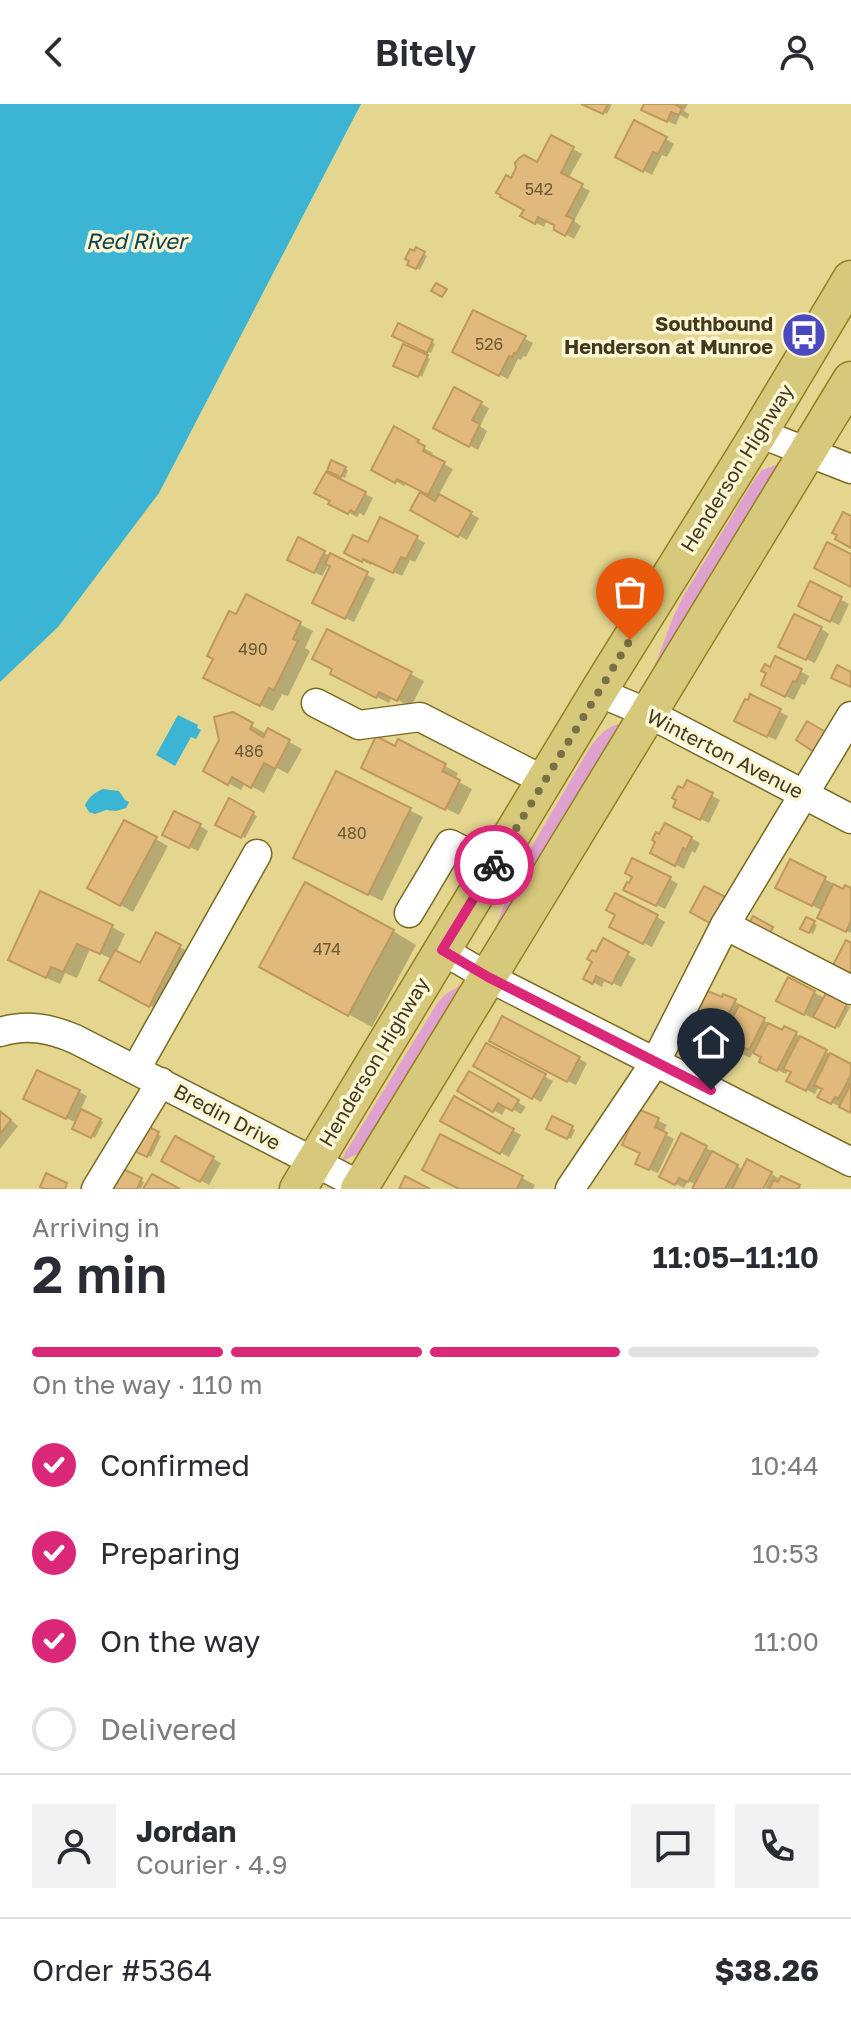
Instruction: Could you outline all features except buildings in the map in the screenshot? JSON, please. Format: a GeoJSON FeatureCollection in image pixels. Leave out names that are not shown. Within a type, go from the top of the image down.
{"type":"FeatureCollection","features":[{"type":"Feature","properties":{"kind":"main road","name":"Henderson Highway"},"geometry":{"type":"LineString","coordinates":[[306,1176],[851,279]]}},
{"type":"Feature","properties":{"kind":"main road"},"geometry":{"type":"LineString","coordinates":[[360,1188],[851,380]]}},
{"type":"Feature","properties":{"kind":"street"},"geometry":{"type":"LineString","coordinates":[[759,433],[851,469]]}},
{"type":"Feature","properties":{"kind":"street","name":"Winterton Avenue"},"geometry":{"type":"LineString","coordinates":[[598,692],[648,713],[851,819]]}},
{"type":"Feature","properties":{"kind":"street"},"geometry":{"type":"LineString","coordinates":[[316,703],[359,725],[420,717],[545,781]]}},
{"type":"Feature","properties":{"kind":"street"},"geometry":{"type":"LineString","coordinates":[[570,1189],[656,1061],[725,925],[851,716]]}},
{"type":"Feature","properties":{"kind":"street"},"geometry":{"type":"LineString","coordinates":[[409,913],[450,844],[493,866]]}},
{"type":"Feature","properties":{"kind":"street"},"geometry":{"type":"LineString","coordinates":[[136,1069],[257,854]]}},
{"type":"Feature","properties":{"kind":"street"},"geometry":{"type":"LineString","coordinates":[[725,925],[851,990]]}},
{"type":"Feature","properties":{"kind":"street"},"geometry":{"type":"LineString","coordinates":[[442,950],[488,977],[851,1162]]}},
{"type":"Feature","properties":{"kind":"street","name":"Bredin Drive"},"geometry":{"type":"LineString","coordinates":[[0,1032],[25,1026],[60,1033],[161,1082],[306,1176],[360,1188]]}},
{"type":"Feature","properties":{"kind":"street"},"geometry":{"type":"LineString","coordinates":[[96,1189],[161,1082]]}},
{"type":"Feature","properties":{"kind":"shaded area"},"geometry":{"type":"Polygon","coordinates":[[[779,464],[651,676],[684,595],[754,480],[762,470],[779,464]]]}},
{"type":"Feature","properties":{"kind":"shaded area"},"geometry":{"type":"Polygon","coordinates":[[[619,724],[623,728],[491,940],[515,875],[589,749],[605,731],[619,724]]]}},
{"type":"Feature","properties":{"kind":"shaded area"},"geometry":{"type":"Polygon","coordinates":[[[463,984],[362,1152],[342,1161],[438,1002],[463,984]]]}},
{"type":"Feature","properties":{"kind":"water","name":"Red River"},"geometry":{"type":"Polygon","coordinates":[[[0,104],[361,104],[159,493],[58,627],[0,682],[0,104]]]}},
{"type":"Feature","properties":{"kind":"water"},"geometry":{"type":"Polygon","coordinates":[[[178,715],[198,725],[197,728],[201,730],[196,739],[191,737],[175,766],[156,755],[178,715]]]}},
{"type":"Feature","properties":{"kind":"water"},"geometry":{"type":"Polygon","coordinates":[[[103,789],[119,791],[129,802],[126,808],[95,814],[89,812],[85,805],[92,795],[103,789]]]}},
{"type":"Feature","properties":{"kind":"way so far"},"geometry":{"type":"LineString","coordinates":[[494,865],[630,640]]}},
{"type":"Feature","properties":{"kind":"place","name":"Southbound Henderson at Munroe"},"geometry":{"type":"Point","coordinates":[804,335]}},
{"type":"Feature","properties":{"kind":"route"},"geometry":{"type":"LineString","coordinates":[[494,865],[442,950],[488,977],[711,1090]]}}]}
